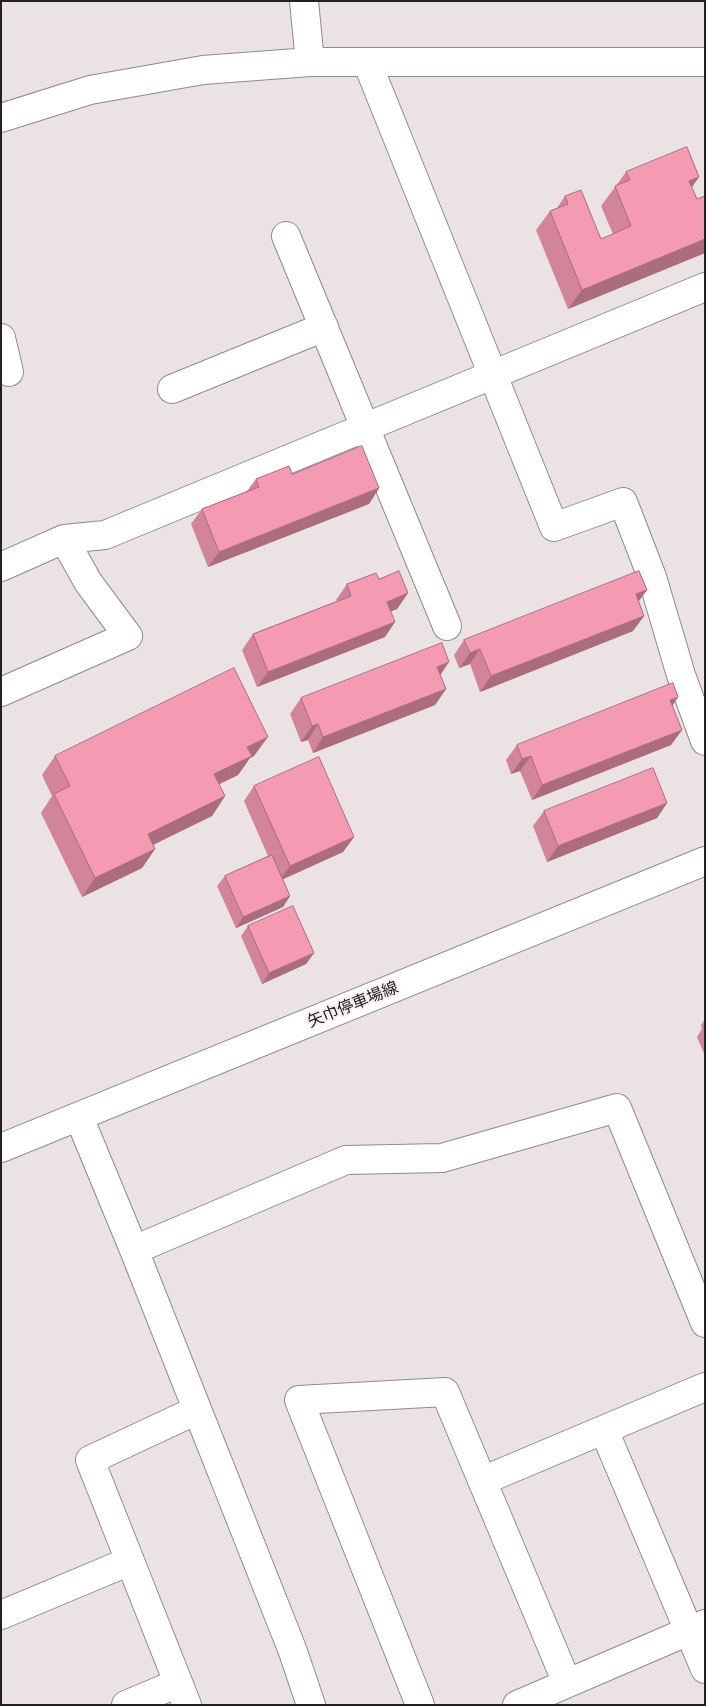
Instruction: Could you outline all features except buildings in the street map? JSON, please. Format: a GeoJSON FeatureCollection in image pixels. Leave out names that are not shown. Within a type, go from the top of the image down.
{"type":"FeatureCollection","features":[{"type":"Feature","properties":{"kind":"street"},"geometry":{"type":"LineString","coordinates":[[304,1],[310,62]]}},
{"type":"Feature","properties":{"kind":"street"},"geometry":{"type":"LineString","coordinates":[[1,118],[90,90],[203,70],[310,62],[705,62]]}},
{"type":"Feature","properties":{"kind":"street"},"geometry":{"type":"LineString","coordinates":[[367,62],[554,527],[623,502],[652,577],[682,675],[705,741]]}},
{"type":"Feature","properties":{"kind":"street"},"geometry":{"type":"LineString","coordinates":[[286,236],[447,626]]}},
{"type":"Feature","properties":{"kind":"street"},"geometry":{"type":"LineString","coordinates":[[1,566],[64,539],[105,535],[705,287]]}},
{"type":"Feature","properties":{"kind":"street"},"geometry":{"type":"LineString","coordinates":[[172,389],[324,327]]}},
{"type":"Feature","properties":{"kind":"street"},"geometry":{"type":"LineString","coordinates":[[1,338],[9,372]]}},
{"type":"Feature","properties":{"kind":"street"},"geometry":{"type":"LineString","coordinates":[[1,692],[128,636],[88,582],[64,539]]}},
{"type":"Feature","properties":{"kind":"street","name":"矢巾停車場線"},"geometry":{"type":"LineString","coordinates":[[1,1148],[705,861]]}},
{"type":"Feature","properties":{"kind":"street"},"geometry":{"type":"LineString","coordinates":[[134,1250],[346,1160],[442,1158],[617,1108],[705,1323]]}},
{"type":"Feature","properties":{"kind":"street"},"geometry":{"type":"LineString","coordinates":[[80,1117],[292,1649],[311,1705]]}},
{"type":"Feature","properties":{"kind":"street"},"geometry":{"type":"LineString","coordinates":[[482,1482],[705,1387]]}},
{"type":"Feature","properties":{"kind":"street"},"geometry":{"type":"LineString","coordinates":[[420,1705],[299,1400],[445,1392],[567,1683]]}},
{"type":"Feature","properties":{"kind":"street"},"geometry":{"type":"LineString","coordinates":[[126,1705],[183,1694],[90,1460],[197,1410]]}},
{"type":"Feature","properties":{"kind":"street"},"geometry":{"type":"LineString","coordinates":[[604,1430],[697,1627],[705,1669]]}},
{"type":"Feature","properties":{"kind":"street"},"geometry":{"type":"LineString","coordinates":[[1,1615],[130,1561]]}},
{"type":"Feature","properties":{"kind":"street"},"geometry":{"type":"LineString","coordinates":[[517,1705],[697,1627]]}}]}
